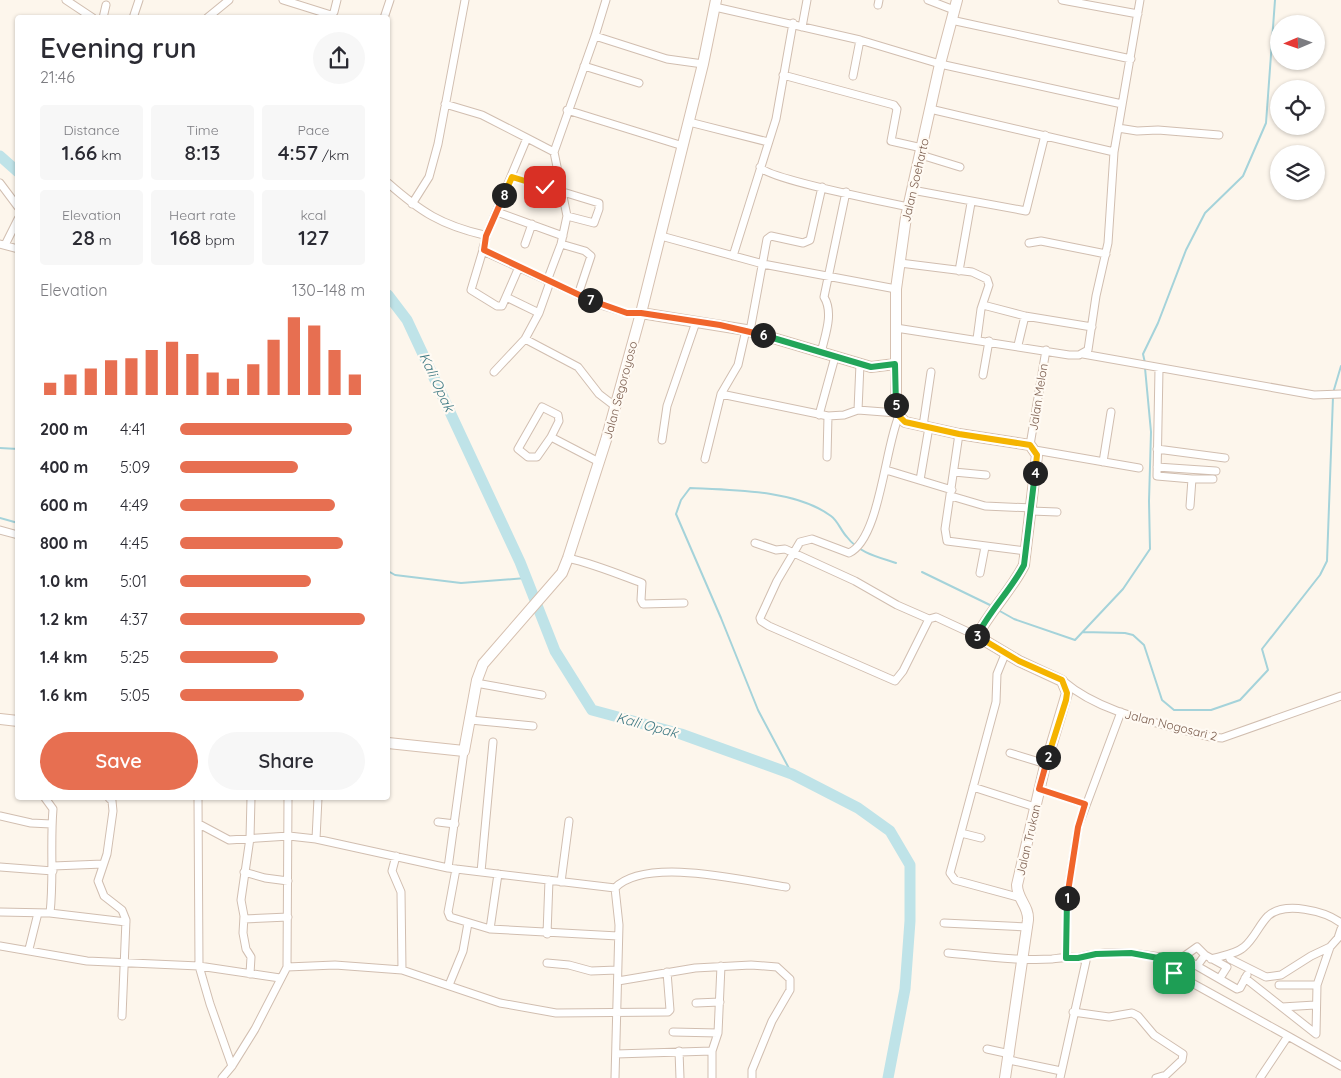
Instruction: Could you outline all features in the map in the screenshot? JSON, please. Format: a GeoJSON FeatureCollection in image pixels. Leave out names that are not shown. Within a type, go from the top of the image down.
{"type":"FeatureCollection","features":[{"type":"Feature","properties":{"kind":"street"},"geometry":{"type":"LineString","coordinates":[[66,0],[88,15]]}},
{"type":"Feature","properties":{"kind":"street"},"geometry":{"type":"LineString","coordinates":[[134,15],[139,0]]}},
{"type":"Feature","properties":{"kind":"street"},"geometry":{"type":"LineString","coordinates":[[211,15],[229,0]]}},
{"type":"Feature","properties":{"kind":"street"},"geometry":{"type":"LineString","coordinates":[[283,0],[331,15],[334,12],[337,0]]}},
{"type":"Feature","properties":{"kind":"street"},"geometry":{"type":"LineString","coordinates":[[385,15],[390,0]]}},
{"type":"Feature","properties":{"kind":"street"},"geometry":{"type":"LineString","coordinates":[[412,204],[429,177],[465,0]]}},
{"type":"Feature","properties":{"kind":"street"},"geometry":{"type":"LineString","coordinates":[[494,372],[524,339],[539,313],[561,244],[567,216],[554,152],[567,110],[596,36],[606,0]]}},
{"type":"Feature","properties":{"kind":"street"},"geometry":{"type":"LineString","coordinates":[[802,26],[807,0]]}},
{"type":"Feature","properties":{"kind":"street"},"geometry":{"type":"LineString","coordinates":[[928,0],[954,10],[1130,59]]}},
{"type":"Feature","properties":{"kind":"street"},"geometry":{"type":"LineString","coordinates":[[1062,0],[1138,14]]}},
{"type":"Feature","properties":{"kind":"street"},"geometry":{"type":"LineString","coordinates":[[1083,354],[1088,350],[1096,296],[1106,254],[1114,152],[1140,0]]}},
{"type":"Feature","properties":{"kind":"street"},"geometry":{"type":"LineString","coordinates":[[716,3],[860,40],[940,64],[1122,104]]}},
{"type":"Feature","properties":{"kind":"street","name":"Jalan Segoroyoso"},"geometry":{"type":"LineString","coordinates":[[464,751],[476,683],[483,664],[562,573],[568,558],[616,407],[689,122],[716,3]]}},
{"type":"Feature","properties":{"kind":"street"},"geometry":{"type":"LineString","coordinates":[[104,15],[106,5]]}},
{"type":"Feature","properties":{"kind":"street","name":"Jalan Soeharto"},"geometry":{"type":"LineString","coordinates":[[898,415],[895,364],[896,289],[908,207],[954,10]]}},
{"type":"Feature","properties":{"kind":"street"},"geometry":{"type":"LineString","coordinates":[[733,256],[776,119],[793,24]]}},
{"type":"Feature","properties":{"kind":"street"},"geometry":{"type":"LineString","coordinates":[[596,36],[666,58],[703,64]]}},
{"type":"Feature","properties":{"kind":"street"},"geometry":{"type":"LineString","coordinates":[[853,76],[860,40]]}},
{"type":"Feature","properties":{"kind":"street"},"geometry":{"type":"LineString","coordinates":[[584,66],[639,82]]}},
{"type":"Feature","properties":{"kind":"street"},"geometry":{"type":"LineString","coordinates":[[783,75],[894,105],[897,110],[891,141],[960,166]]}},
{"type":"Feature","properties":{"kind":"street"},"geometry":{"type":"LineString","coordinates":[[445,104],[482,114],[554,152]]}},
{"type":"Feature","properties":{"kind":"street"},"geometry":{"type":"LineString","coordinates":[[930,109],[1114,152]]}},
{"type":"Feature","properties":{"kind":"street"},"geometry":{"type":"LineString","coordinates":[[567,110],[683,146]]}},
{"type":"Feature","properties":{"kind":"street"},"geometry":{"type":"LineString","coordinates":[[689,122],[768,142]]}},
{"type":"Feature","properties":{"kind":"street"},"geometry":{"type":"LineString","coordinates":[[1118,128],[1137,132],[1158,130],[1220,135]]}},
{"type":"Feature","properties":{"kind":"street"},"geometry":{"type":"LineString","coordinates":[[912,190],[1026,211],[1044,135]]}},
{"type":"Feature","properties":{"kind":"street"},"geometry":{"type":"LineString","coordinates":[[519,268],[502,306],[499,307],[472,290],[484,250],[486,236],[527,138]]}},
{"type":"Feature","properties":{"kind":"street"},"geometry":{"type":"LineString","coordinates":[[760,167],[765,172],[908,207]]}},
{"type":"Feature","properties":{"kind":"street"},"geometry":{"type":"LineString","coordinates":[[512,177],[545,187]]}},
{"type":"Feature","properties":{"kind":"street"},"geometry":{"type":"LineString","coordinates":[[0,183],[15,203]]}},
{"type":"Feature","properties":{"kind":"street"},"geometry":{"type":"LineString","coordinates":[[390,185],[423,212],[453,227],[486,236]]}},
{"type":"Feature","properties":{"kind":"street"},"geometry":{"type":"LineString","coordinates":[[705,459],[721,394],[738,365],[769,237],[803,244],[810,240],[822,187]]}},
{"type":"Feature","properties":{"kind":"street"},"geometry":{"type":"LineString","coordinates":[[563,192],[599,203],[594,223],[567,216]]}},
{"type":"Feature","properties":{"kind":"street"},"geometry":{"type":"LineString","coordinates":[[821,353],[830,312],[824,297],[846,192]]}},
{"type":"Feature","properties":{"kind":"street"},"geometry":{"type":"LineString","coordinates":[[959,271],[971,202]]}},
{"type":"Feature","properties":{"kind":"street"},"geometry":{"type":"LineString","coordinates":[[497,212],[563,236]]}},
{"type":"Feature","properties":{"kind":"street"},"geometry":{"type":"LineString","coordinates":[[15,224],[2,244],[15,248]]}},
{"type":"Feature","properties":{"kind":"street"},"geometry":{"type":"LineString","coordinates":[[525,244],[532,224]]}},
{"type":"Feature","properties":{"kind":"street"},"geometry":{"type":"LineString","coordinates":[[660,236],[763,264],[828,278],[896,289]]}},
{"type":"Feature","properties":{"kind":"street"},"geometry":{"type":"LineString","coordinates":[[1029,242],[1041,241],[1106,254]]}},
{"type":"Feature","properties":{"kind":"street"},"geometry":{"type":"LineString","coordinates":[[561,244],[585,251],[591,256],[578,295]]}},
{"type":"Feature","properties":{"kind":"street"},"geometry":{"type":"LineString","coordinates":[[484,250],[578,295],[619,311],[748,330],[835,358],[871,367],[895,364]]}},
{"type":"Feature","properties":{"kind":"street"},"geometry":{"type":"LineString","coordinates":[[900,263],[975,273],[987,279],[989,285],[983,305],[977,339]]}},
{"type":"Feature","properties":{"kind":"street"},"geometry":{"type":"LineString","coordinates":[[506,297],[539,313]]}},
{"type":"Feature","properties":{"kind":"street"},"geometry":{"type":"LineString","coordinates":[[983,305],[1026,316],[1092,327]]}},
{"type":"Feature","properties":{"kind":"street"},"geometry":{"type":"LineString","coordinates":[[1018,345],[1026,316]]}},
{"type":"Feature","properties":{"kind":"street"},"geometry":{"type":"LineString","coordinates":[[662,440],[667,406],[696,322]]}},
{"type":"Feature","properties":{"kind":"street"},"geometry":{"type":"LineString","coordinates":[[896,328],[1018,345],[1068,355],[1083,354],[1157,369],[1314,395],[1341,394]]}},
{"type":"Feature","properties":{"kind":"street"},"geometry":{"type":"LineString","coordinates":[[524,339],[578,367],[599,394],[616,407]]}},
{"type":"Feature","properties":{"kind":"street"},"geometry":{"type":"LineString","coordinates":[[983,375],[989,341]]}},
{"type":"Feature","properties":{"kind":"street","name":"Jalan Melon"},"geometry":{"type":"LineString","coordinates":[[1033,448],[1046,350]]}},
{"type":"Feature","properties":{"kind":"street"},"geometry":{"type":"LineString","coordinates":[[819,415],[835,358]]}},
{"type":"Feature","properties":{"kind":"street"},"geometry":{"type":"LineString","coordinates":[[858,410],[860,364]]}},
{"type":"Feature","properties":{"kind":"street"},"geometry":{"type":"LineString","coordinates":[[1157,369],[1158,477],[1213,479]]}},
{"type":"Feature","properties":{"kind":"street"},"geometry":{"type":"LineString","coordinates":[[920,480],[931,372]]}},
{"type":"Feature","properties":{"kind":"street"},"geometry":{"type":"LineString","coordinates":[[721,394],[819,415],[844,415],[858,410],[898,415],[905,422],[926,427],[1139,468]]}},
{"type":"Feature","properties":{"kind":"street"},"geometry":{"type":"LineString","coordinates":[[542,407],[558,415],[559,420],[551,437],[537,458],[528,457],[518,449],[542,407]]}},
{"type":"Feature","properties":{"kind":"street"},"geometry":{"type":"LineString","coordinates":[[1103,462],[1111,412]]}},
{"type":"Feature","properties":{"kind":"street"},"geometry":{"type":"LineString","coordinates":[[898,415],[886,470],[871,522],[852,552],[846,553],[812,539],[800,542],[792,553],[761,612],[761,621],[896,682],[904,671],[929,619]]}},
{"type":"Feature","properties":{"kind":"street"},"geometry":{"type":"LineString","coordinates":[[827,457],[828,416]]}},
{"type":"Feature","properties":{"kind":"street"},"geometry":{"type":"LineString","coordinates":[[959,434],[952,493],[945,529],[947,540],[985,547],[1026,551]]}},
{"type":"Feature","properties":{"kind":"street"},"geometry":{"type":"LineString","coordinates":[[551,437],[599,462]]}},
{"type":"Feature","properties":{"kind":"street"},"geometry":{"type":"LineString","coordinates":[[977,636],[1024,565],[1037,455],[1033,448]]}},
{"type":"Feature","properties":{"kind":"street"},"geometry":{"type":"LineString","coordinates":[[1157,449],[1225,458]]}},
{"type":"Feature","properties":{"kind":"street"},"geometry":{"type":"LineString","coordinates":[[1157,467],[1216,472]]}},
{"type":"Feature","properties":{"kind":"street"},"geometry":{"type":"LineString","coordinates":[[886,470],[920,480],[985,506],[1057,512]]}},
{"type":"Feature","properties":{"kind":"street"},"geometry":{"type":"LineString","coordinates":[[954,472],[986,476]]}},
{"type":"Feature","properties":{"kind":"street"},"geometry":{"type":"LineString","coordinates":[[1190,506],[1192,479]]}},
{"type":"Feature","properties":{"kind":"street"},"geometry":{"type":"LineString","coordinates":[[0,530],[15,533]]}},
{"type":"Feature","properties":{"kind":"street"},"geometry":{"type":"LineString","coordinates":[[756,542],[776,550],[783,549],[856,581],[897,605],[929,619],[936,618],[977,636],[1019,661],[1062,680]]}},
{"type":"Feature","properties":{"kind":"street"},"geometry":{"type":"LineString","coordinates":[[980,572],[985,547]]}},
{"type":"Feature","properties":{"kind":"street"},"geometry":{"type":"LineString","coordinates":[[568,558],[596,565],[642,583],[641,600],[643,604],[684,603]]}},
{"type":"Feature","properties":{"kind":"street"},"geometry":{"type":"LineString","coordinates":[[1005,1078],[1029,912],[1021,898],[993,892],[951,877],[950,873],[996,702],[997,674],[1006,652]]}},
{"type":"Feature","properties":{"kind":"street","name":"Jalan Nogosari 2"},"geometry":{"type":"LineString","coordinates":[[1062,680],[1073,689],[1121,712],[1210,737],[1222,738],[1341,696]]}},
{"type":"Feature","properties":{"kind":"street","name":"Jalan Trukan"},"geometry":{"type":"LineString","coordinates":[[1021,898],[1017,888],[1039,789],[1066,700],[1067,693],[1062,680]]}},
{"type":"Feature","properties":{"kind":"street"},"geometry":{"type":"LineString","coordinates":[[476,683],[542,695]]}},
{"type":"Feature","properties":{"kind":"street"},"geometry":{"type":"LineString","coordinates":[[1066,958],[1067,897],[1078,827],[1121,712]]}},
{"type":"Feature","properties":{"kind":"street"},"geometry":{"type":"LineString","coordinates":[[0,719],[15,721]]}},
{"type":"Feature","properties":{"kind":"street"},"geometry":{"type":"LineString","coordinates":[[470,720],[533,726]]}},
{"type":"Feature","properties":{"kind":"street"},"geometry":{"type":"LineString","coordinates":[[481,872],[494,742]]}},
{"type":"Feature","properties":{"kind":"street"},"geometry":{"type":"LineString","coordinates":[[390,743],[464,751],[455,824],[448,914],[450,917],[490,929],[547,934],[618,936]]}},
{"type":"Feature","properties":{"kind":"street"},"geometry":{"type":"LineString","coordinates":[[1010,753],[1046,764]]}},
{"type":"Feature","properties":{"kind":"street"},"geometry":{"type":"LineString","coordinates":[[973,787],[1035,807]]}},
{"type":"Feature","properties":{"kind":"street"},"geometry":{"type":"LineString","coordinates":[[1039,789],[1085,804]]}},
{"type":"Feature","properties":{"kind":"street"},"geometry":{"type":"LineString","coordinates":[[46,800],[52,806],[53,868],[50,913]]}},
{"type":"Feature","properties":{"kind":"street"},"geometry":{"type":"LineString","coordinates":[[111,800],[113,812],[107,854],[98,881],[104,896],[122,910],[126,922],[122,1016]]}},
{"type":"Feature","properties":{"kind":"street"},"geometry":{"type":"LineString","coordinates":[[198,800],[199,966],[232,1066]]}},
{"type":"Feature","properties":{"kind":"street"},"geometry":{"type":"LineString","coordinates":[[250,974],[251,957],[246,949],[243,933],[244,919],[241,900],[250,838],[251,800]]}},
{"type":"Feature","properties":{"kind":"street"},"geometry":{"type":"LineString","coordinates":[[222,1078],[232,1066],[255,1029],[287,967],[288,800]]}},
{"type":"Feature","properties":{"kind":"street"},"geometry":{"type":"LineString","coordinates":[[316,839],[318,800]]}},
{"type":"Feature","properties":{"kind":"street"},"geometry":{"type":"LineString","coordinates":[[0,816],[31,823],[51,824]]}},
{"type":"Feature","properties":{"kind":"street"},"geometry":{"type":"LineString","coordinates":[[561,882],[570,821]]}},
{"type":"Feature","properties":{"kind":"street"},"geometry":{"type":"LineString","coordinates":[[438,822],[455,824]]}},
{"type":"Feature","properties":{"kind":"street"},"geometry":{"type":"LineString","coordinates":[[198,824],[229,840],[289,836],[316,839],[452,868],[615,888]]}},
{"type":"Feature","properties":{"kind":"street"},"geometry":{"type":"LineString","coordinates":[[961,833],[981,838]]}},
{"type":"Feature","properties":{"kind":"street"},"geometry":{"type":"LineString","coordinates":[[396,856],[392,871],[401,892],[402,970]]}},
{"type":"Feature","properties":{"kind":"street"},"geometry":{"type":"LineString","coordinates":[[0,867],[53,868],[103,864]]}},
{"type":"Feature","properties":{"kind":"street"},"geometry":{"type":"LineString","coordinates":[[244,872],[265,878],[288,881]]}},
{"type":"Feature","properties":{"kind":"street"},"geometry":{"type":"LineString","coordinates":[[615,1078],[618,936],[615,888],[622,881],[637,875],[675,872],[786,887]]}},
{"type":"Feature","properties":{"kind":"street"},"geometry":{"type":"LineString","coordinates":[[490,929],[498,874]]}},
{"type":"Feature","properties":{"kind":"street"},"geometry":{"type":"LineString","coordinates":[[547,934],[549,880]]}},
{"type":"Feature","properties":{"kind":"street"},"geometry":{"type":"LineString","coordinates":[[1197,966],[1208,957],[1244,947],[1268,916],[1277,911],[1307,910],[1321,912],[1341,923]]}},
{"type":"Feature","properties":{"kind":"street"},"geometry":{"type":"LineString","coordinates":[[0,912],[50,913],[126,922]]}},
{"type":"Feature","properties":{"kind":"street"},"geometry":{"type":"LineString","coordinates":[[30,950],[38,913]]}},
{"type":"Feature","properties":{"kind":"street"},"geometry":{"type":"LineString","coordinates":[[244,919],[288,916]]}},
{"type":"Feature","properties":{"kind":"street"},"geometry":{"type":"LineString","coordinates":[[449,985],[463,951],[468,923]]}},
{"type":"Feature","properties":{"kind":"street"},"geometry":{"type":"LineString","coordinates":[[944,923],[1028,927]]}},
{"type":"Feature","properties":{"kind":"street"},"geometry":{"type":"LineString","coordinates":[[1245,978],[1316,1034],[1315,1006],[1317,985],[1330,947],[1338,938],[1341,929]]}},
{"type":"Feature","properties":{"kind":"street"},"geometry":{"type":"LineString","coordinates":[[0,946],[87,962],[199,966],[280,978]]}},
{"type":"Feature","properties":{"kind":"street"},"geometry":{"type":"LineString","coordinates":[[1230,959],[1266,977],[1281,975],[1310,956],[1330,947]]}},
{"type":"Feature","properties":{"kind":"street"},"geometry":{"type":"LineString","coordinates":[[1078,958],[1091,954],[1117,953],[1166,958],[1183,957],[1197,948],[1208,957],[1227,966]]}},
{"type":"Feature","properties":{"kind":"street"},"geometry":{"type":"LineString","coordinates":[[1220,978],[1235,951]]}},
{"type":"Feature","properties":{"kind":"street"},"geometry":{"type":"LineString","coordinates":[[948,953],[1022,960],[1083,958],[1086,964],[1073,1012],[1060,1075],[987,1049]]}},
{"type":"Feature","properties":{"kind":"street"},"geometry":{"type":"LineString","coordinates":[[1183,957],[1237,988],[1240,988],[1249,970]]}},
{"type":"Feature","properties":{"kind":"street"},"geometry":{"type":"LineString","coordinates":[[1166,958],[1174,973],[1341,1066]]}},
{"type":"Feature","properties":{"kind":"street"},"geometry":{"type":"LineString","coordinates":[[547,963],[569,965],[591,971],[617,970]]}},
{"type":"Feature","properties":{"kind":"street"},"geometry":{"type":"LineString","coordinates":[[287,967],[335,965],[402,970],[500,1003],[556,1013],[668,1012],[667,972]]}},
{"type":"Feature","properties":{"kind":"street"},"geometry":{"type":"LineString","coordinates":[[618,981],[667,972],[721,966],[773,966],[784,971],[790,979],[790,990],[772,1021],[752,1070],[752,1078]]}},
{"type":"Feature","properties":{"kind":"street"},"geometry":{"type":"LineString","coordinates":[[712,1078],[712,1051],[718,1032],[721,966]]}},
{"type":"Feature","properties":{"kind":"street"},"geometry":{"type":"LineString","coordinates":[[1281,975],[1279,986],[1284,1007]]}},
{"type":"Feature","properties":{"kind":"street"},"geometry":{"type":"LineString","coordinates":[[1279,986],[1317,985]]}},
{"type":"Feature","properties":{"kind":"street"},"geometry":{"type":"LineString","coordinates":[[696,1003],[720,1002]]}},
{"type":"Feature","properties":{"kind":"street"},"geometry":{"type":"LineString","coordinates":[[1284,1007],[1315,1006]]}},
{"type":"Feature","properties":{"kind":"street"},"geometry":{"type":"LineString","coordinates":[[1073,1012],[1109,1017],[1128,1012],[1138,1016],[1154,1035],[1183,1054],[1182,1060],[1164,1076],[1156,1078]]}},
{"type":"Feature","properties":{"kind":"street"},"geometry":{"type":"LineString","coordinates":[[672,1032],[718,1032]]}},
{"type":"Feature","properties":{"kind":"street"},"geometry":{"type":"LineString","coordinates":[[1260,1078],[1288,1036]]}},
{"type":"Feature","properties":{"kind":"street"},"geometry":{"type":"LineString","coordinates":[[679,1051],[680,1078]]}},
{"type":"Feature","properties":{"kind":"street"},"geometry":{"type":"LineString","coordinates":[[616,1054],[712,1051]]}},
{"type":"Feature","properties":{"kind":"waterway"},"geometry":{"type":"LineString","coordinates":[[1145,363],[1143,354],[1158,323],[1186,250],[1205,213],[1243,176],[1266,123],[1275,0]]}},
{"type":"Feature","properties":{"kind":"waterway","name":"Kali Opak"},"geometry":{"type":"LineString","coordinates":[[0,156],[15,169]]}},
{"type":"Feature","properties":{"kind":"waterway","name":"Kali Opak"},"geometry":{"type":"LineString","coordinates":[[390,298],[407,320],[520,562],[555,651],[592,710],[681,734],[792,774],[858,808],[890,831],[910,865],[910,921],[905,989],[888,1078]]}},
{"type":"Feature","properties":{"kind":"waterway"},"geometry":{"type":"LineString","coordinates":[[1333,393],[1341,366]]}},
{"type":"Feature","properties":{"kind":"waterway"},"geometry":{"type":"LineString","coordinates":[[998,610],[1014,619],[1075,640],[1123,589],[1150,549],[1151,432],[1145,368]]}},
{"type":"Feature","properties":{"kind":"waterway"},"geometry":{"type":"LineString","coordinates":[[1083,632],[1125,633],[1133,635],[1144,645],[1162,700],[1174,710],[1211,710],[1240,700],[1268,670],[1262,649],[1320,575],[1327,561],[1333,397]]}},
{"type":"Feature","properties":{"kind":"waterway"},"geometry":{"type":"LineString","coordinates":[[0,448],[15,449]]}},
{"type":"Feature","properties":{"kind":"waterway"},"geometry":{"type":"LineString","coordinates":[[792,774],[758,710],[676,514],[681,500],[690,488],[764,493],[800,501],[817,507],[831,516],[857,547],[869,554],[896,563]]}},
{"type":"Feature","properties":{"kind":"waterway"},"geometry":{"type":"LineString","coordinates":[[0,518],[15,522]]}},
{"type":"Feature","properties":{"kind":"waterway"},"geometry":{"type":"LineString","coordinates":[[390,572],[395,575],[461,583],[526,578]]}},
{"type":"Feature","properties":{"kind":"waterway"},"geometry":{"type":"LineString","coordinates":[[922,572],[992,606]]}},
{"type":"Feature","properties":{"kind":"route"},"geometry":{"type":"LineString","coordinates":[[545,187],[512,177],[486,236],[483,248],[485,252],[619,311],[746,330],[835,358],[871,367],[895,364],[896,409],[899,416],[905,422],[959,434],[1030,445],[1035,450],[1037,455],[1032,511],[1024,565],[1018,577],[986,620],[977,636],[1019,661],[1062,680],[1067,693],[1039,789],[1085,804],[1078,827],[1067,897],[1066,958],[1078,958],[1091,954],[1117,953],[1152,955],[1169,960],[1171,970],[1174,973]]}}]}
